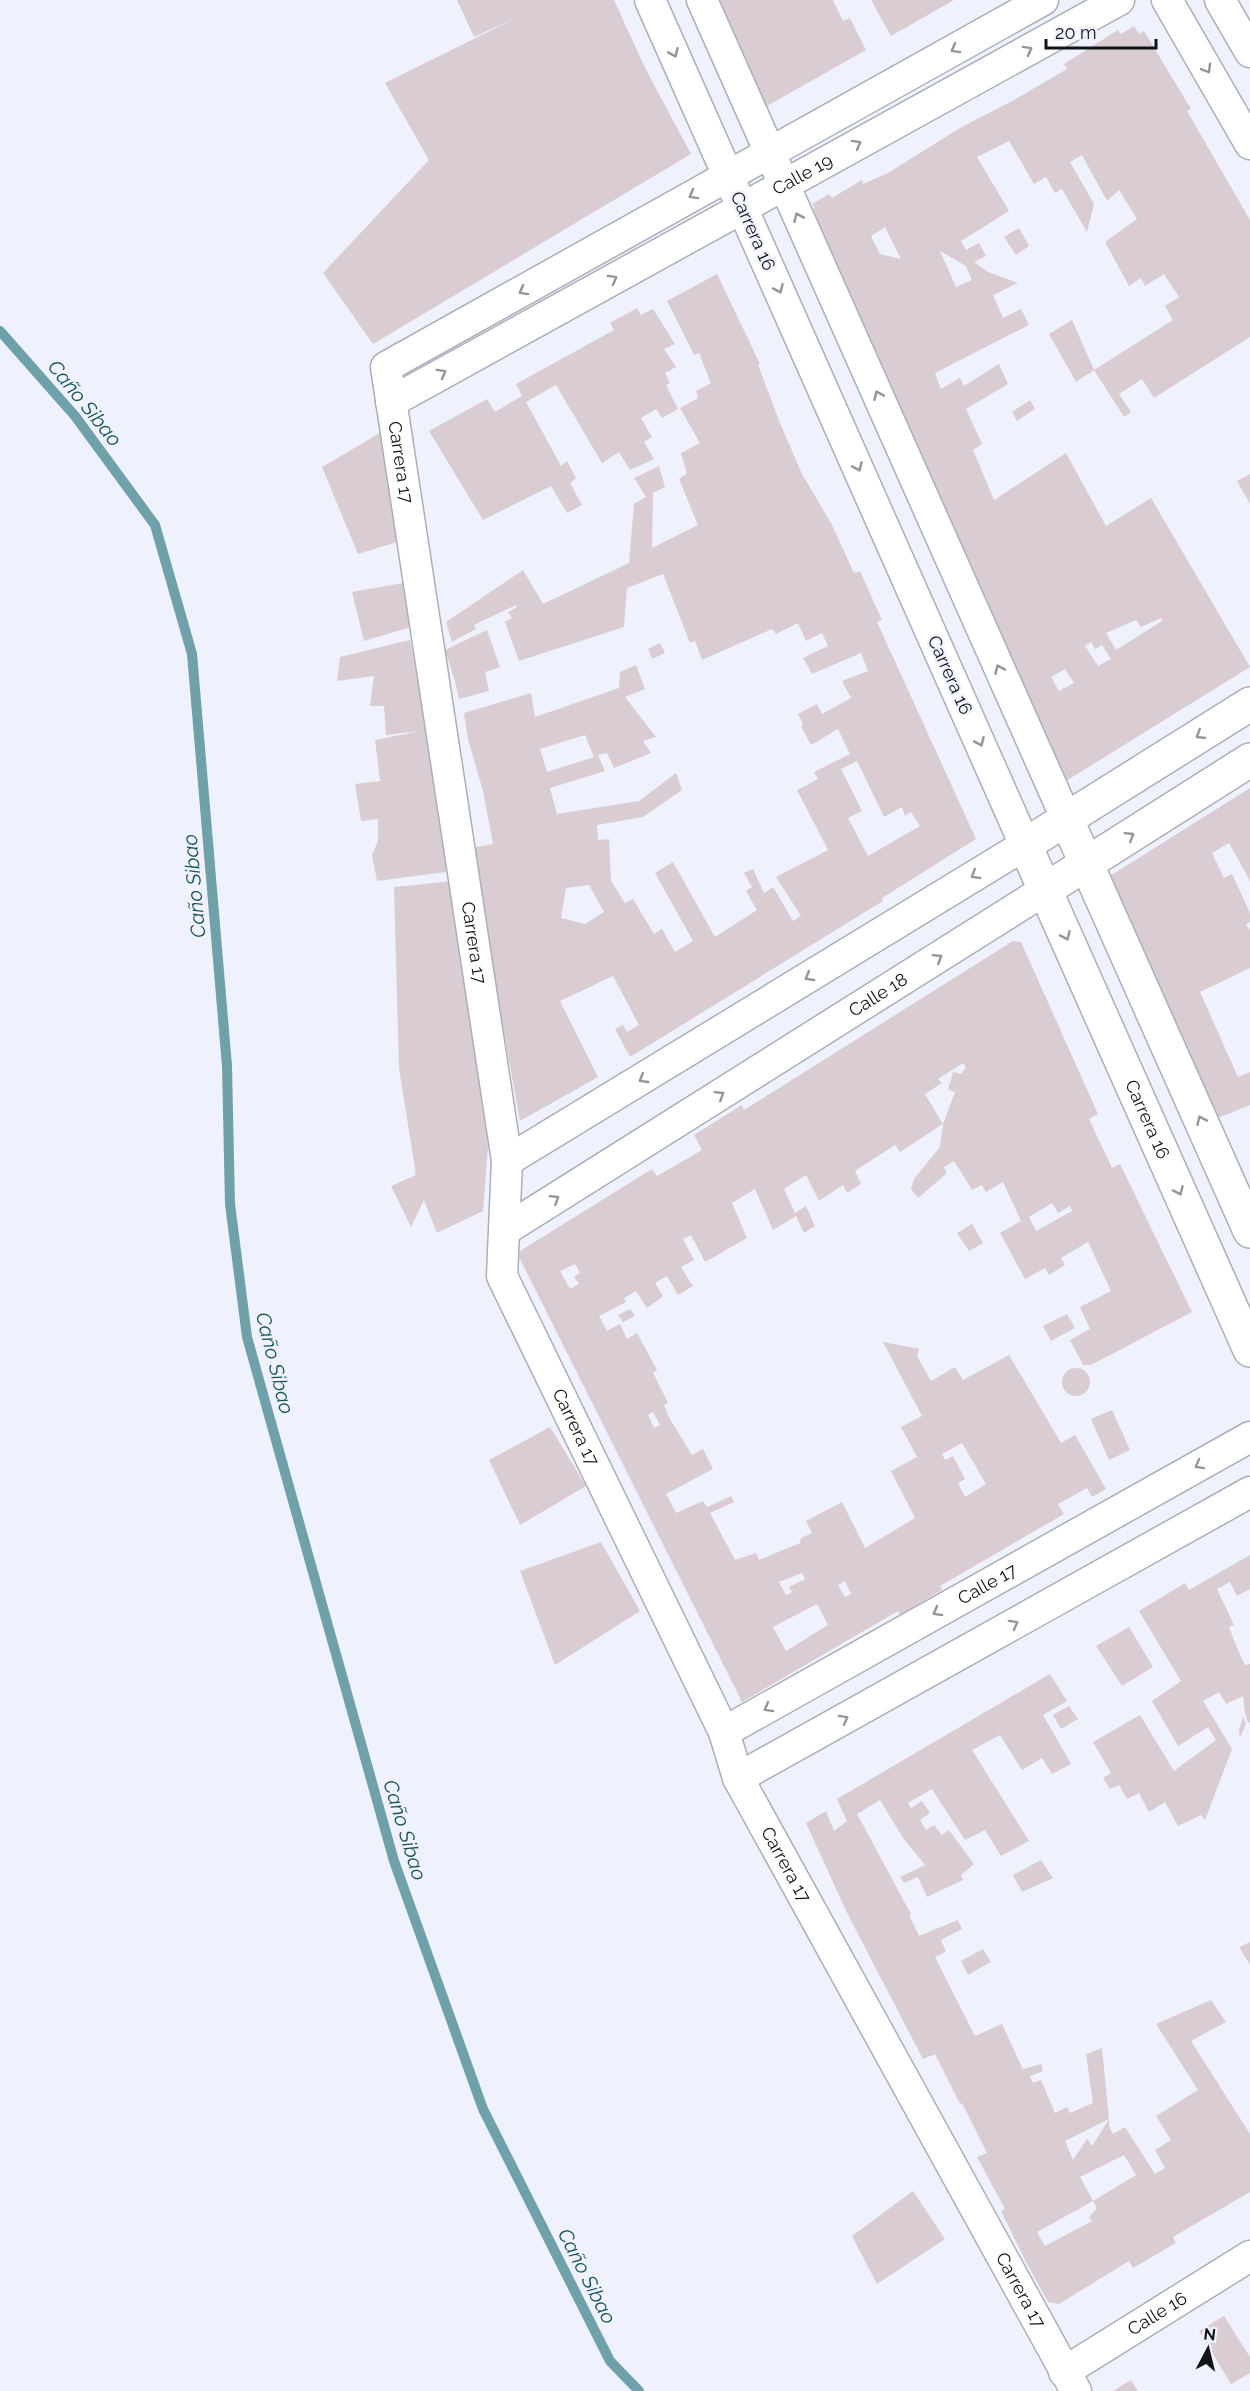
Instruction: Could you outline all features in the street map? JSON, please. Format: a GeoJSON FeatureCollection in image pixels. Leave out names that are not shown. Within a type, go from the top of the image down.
{"type":"FeatureCollection","features":[{"type":"Feature","properties":{"kind":"street","name":"Carrera 16"},"geometry":{"type":"LineString","coordinates":[[650,0],[1250,1350]]}},
{"type":"Feature","properties":{"kind":"street"},"geometry":{"type":"LineString","coordinates":[[702,0],[1250,1231]]}},
{"type":"Feature","properties":{"kind":"street","name":"Calle 19"},"geometry":{"type":"LineString","coordinates":[[386,367],[1043,0]]}},
{"type":"Feature","properties":{"kind":"street","name":"Calle 19"},"geometry":{"type":"LineString","coordinates":[[391,402],[1119,0]]}},
{"type":"Feature","properties":{"kind":"street"},"geometry":{"type":"LineString","coordinates":[[1167,0],[1250,144]]}},
{"type":"Feature","properties":{"kind":"street"},"geometry":{"type":"LineString","coordinates":[[1220,0],[1250,52]]}},
{"type":"Feature","properties":{"kind":"street","name":"Carrera 17"},"geometry":{"type":"LineString","coordinates":[[386,367],[507,1161],[502,1276],[724,1732],[738,1778],[1070,2381]]}},
{"type":"Feature","properties":{"kind":"street"},"geometry":{"type":"LineString","coordinates":[[507,1161],[1250,704]]}},
{"type":"Feature","properties":{"kind":"street","name":"Calle 18"},"geometry":{"type":"LineString","coordinates":[[505,1230],[1250,760]]}},
{"type":"Feature","properties":{"kind":"street","name":"Calle 17"},"geometry":{"type":"LineString","coordinates":[[724,1732],[1250,1437]]}},
{"type":"Feature","properties":{"kind":"street"},"geometry":{"type":"LineString","coordinates":[[738,1778],[1250,1492]]}},
{"type":"Feature","properties":{"kind":"street","name":"Calle 16"},"geometry":{"type":"LineString","coordinates":[[1070,2381],[1250,2256]]}},
{"type":"Feature","properties":{"kind":"building"},"geometry":{"type":"Polygon","coordinates":[[[457,0],[614,0],[645,68],[691,154],[373,344],[323,273],[429,160],[385,83],[520,16],[474,37],[457,0]]]}},
{"type":"Feature","properties":{"kind":"building"},"geometry":{"type":"Polygon","coordinates":[[[709,0],[833,0],[843,21],[850,18],[866,50],[758,111],[709,0]]]}},
{"type":"Feature","properties":{"kind":"building"},"geometry":{"type":"Polygon","coordinates":[[[871,0],[954,0],[891,36],[871,0]]]}},
{"type":"Feature","properties":{"kind":"building"},"geometry":{"type":"Polygon","coordinates":[[[1134,26],[1139,34],[1144,31],[1191,109],[1187,111],[1250,220],[1250,337],[1154,398],[1142,379],[1119,394],[1131,412],[1124,417],[1094,370],[1173,320],[1165,306],[1179,297],[1164,274],[1145,286],[1141,278],[1129,286],[1105,242],[1137,219],[1119,190],[1107,201],[1082,155],[1070,162],[1094,204],[1087,232],[1062,189],[1055,193],[1046,177],[1034,184],[1009,141],[977,157],[1009,211],[961,241],[966,250],[979,243],[986,256],[974,262],[988,272],[1018,283],[993,295],[1003,318],[1021,309],[1029,325],[935,373],[941,389],[960,378],[964,386],[999,364],[1008,384],[966,409],[982,444],[973,450],[994,500],[1066,453],[1106,526],[1151,498],[1250,667],[1066,781],[811,211],[815,208],[812,204],[829,194],[832,198],[862,180],[863,184],[888,173],[960,128],[1067,69],[1064,64],[1118,30],[1121,34],[1134,26]],[[885,227],[871,236],[880,254],[901,259],[885,227]],[[940,251],[956,287],[972,280],[966,266],[940,251]],[[1161,618],[1141,627],[1136,620],[1106,633],[1116,650],[1162,621],[1161,618]],[[1091,642],[1085,646],[1098,666],[1111,659],[1102,645],[1095,649],[1091,642]],[[1065,669],[1051,677],[1059,691],[1074,683],[1065,669]]]}},
{"type":"Feature","properties":{"kind":"building"},"geometry":{"type":"Polygon","coordinates":[[[1019,228],[1029,246],[1016,255],[1004,237],[1019,228]]]}},
{"type":"Feature","properties":{"kind":"building"},"geometry":{"type":"Polygon","coordinates":[[[717,274],[760,364],[758,365],[780,423],[802,474],[831,523],[854,573],[860,571],[882,620],[877,622],[976,839],[882,898],[883,901],[630,1057],[615,1029],[623,1025],[627,1032],[639,1025],[613,976],[560,1001],[598,1077],[520,1121],[471,848],[493,844],[464,713],[531,693],[535,717],[619,688],[620,672],[636,665],[645,689],[625,697],[656,737],[643,741],[651,753],[614,768],[607,753],[598,755],[605,771],[550,788],[557,814],[639,801],[676,773],[682,790],[643,817],[597,825],[598,840],[609,839],[611,881],[625,903],[633,899],[654,934],[662,929],[675,952],[693,941],[655,873],[673,862],[715,937],[757,910],[746,891],[752,887],[744,873],[753,869],[764,893],[773,887],[793,921],[801,916],[776,877],[828,850],[797,790],[818,779],[814,772],[850,754],[838,729],[811,745],[801,726],[803,724],[798,714],[817,704],[822,714],[851,698],[842,681],[868,671],[861,653],[812,674],[803,658],[828,646],[822,633],[806,641],[798,623],[776,634],[772,629],[702,660],[695,641],[690,643],[663,574],[627,588],[624,627],[519,661],[505,622],[512,618],[508,612],[517,607],[516,605],[474,625],[476,629],[452,642],[446,622],[523,570],[543,604],[629,563],[634,504],[646,497],[634,478],[659,466],[665,487],[653,493],[652,548],[698,525],[679,479],[687,474],[681,453],[700,443],[680,408],[698,398],[696,391],[711,383],[699,353],[694,355],[667,301],[717,274]],[[585,735],[540,749],[547,772],[594,757],[585,735]],[[857,761],[841,769],[862,811],[848,818],[868,856],[920,826],[911,812],[905,816],[902,807],[884,817],[857,761]],[[589,885],[566,888],[561,918],[585,924],[604,912],[589,885]]]}},
{"type":"Feature","properties":{"kind":"building"},"geometry":{"type":"Polygon","coordinates":[[[637,308],[641,315],[653,309],[675,344],[664,349],[676,367],[665,373],[670,383],[666,385],[678,409],[662,418],[656,409],[641,418],[652,437],[644,442],[654,459],[630,470],[619,452],[602,463],[556,385],[526,402],[561,466],[567,461],[576,478],[570,483],[582,505],[567,513],[551,486],[483,520],[429,431],[487,399],[495,412],[522,396],[516,384],[614,330],[610,323],[637,308]]]}},
{"type":"Feature","properties":{"kind":"building"},"geometry":{"type":"Polygon","coordinates":[[[1072,320],[1094,370],[1076,382],[1049,334],[1072,320]]]}},
{"type":"Feature","properties":{"kind":"building"},"geometry":{"type":"Polygon","coordinates":[[[1030,400],[1035,409],[1017,421],[1012,412],[1030,400]]]}},
{"type":"Feature","properties":{"kind":"building"},"geometry":{"type":"Polygon","coordinates":[[[380,433],[400,541],[358,554],[322,467],[380,433]]]}},
{"type":"Feature","properties":{"kind":"building"},"geometry":{"type":"Polygon","coordinates":[[[1250,474],[1250,504],[1237,481],[1250,474]]]}},
{"type":"Feature","properties":{"kind":"building"},"geometry":{"type":"Polygon","coordinates":[[[403,583],[411,627],[364,641],[352,592],[403,583]]]}},
{"type":"Feature","properties":{"kind":"building"},"geometry":{"type":"Polygon","coordinates":[[[487,630],[500,667],[485,672],[489,691],[459,699],[445,650],[487,630]]]}},
{"type":"Feature","properties":{"kind":"building"},"geometry":{"type":"Polygon","coordinates":[[[410,640],[429,730],[453,871],[377,881],[372,855],[378,841],[378,819],[361,821],[355,784],[380,781],[375,740],[420,731],[386,735],[384,706],[370,706],[374,676],[337,681],[340,657],[410,640]]]}},
{"type":"Feature","properties":{"kind":"building"},"geometry":{"type":"Polygon","coordinates":[[[660,643],[665,653],[652,659],[648,649],[660,643]]]}},
{"type":"Feature","properties":{"kind":"building"},"geometry":{"type":"Polygon","coordinates":[[[1250,788],[1250,881],[1229,843],[1212,853],[1224,878],[1232,874],[1250,913],[1250,922],[1246,924],[1250,931],[1250,968],[1200,992],[1238,1077],[1250,1072],[1250,1105],[1213,1120],[1110,876],[1250,788]]]}},
{"type":"Feature","properties":{"kind":"building"},"geometry":{"type":"Polygon","coordinates":[[[454,881],[488,1148],[483,1211],[437,1233],[424,1200],[411,1227],[391,1186],[416,1175],[399,1068],[394,887],[454,881]]]}},
{"type":"Feature","properties":{"kind":"building"},"geometry":{"type":"Polygon","coordinates":[[[1013,941],[1021,942],[1098,1114],[1089,1119],[1112,1168],[1120,1164],[1192,1312],[1091,1365],[1083,1365],[1070,1340],[1090,1329],[1080,1307],[1111,1291],[1088,1242],[1061,1258],[1065,1265],[1049,1275],[1045,1268],[1025,1279],[1000,1233],[1021,1221],[1003,1182],[986,1192],[982,1185],[972,1190],[954,1161],[944,1167],[947,1173],[918,1198],[911,1189],[914,1179],[940,1147],[943,1124],[900,1152],[895,1145],[855,1171],[861,1184],[847,1193],[843,1185],[819,1201],[806,1175],[784,1189],[795,1213],[806,1206],[815,1226],[804,1233],[796,1216],[773,1230],[755,1189],[732,1203],[747,1238],[705,1262],[691,1235],[683,1239],[694,1260],[681,1267],[693,1286],[678,1295],[667,1276],[655,1283],[663,1296],[647,1308],[636,1291],[624,1298],[626,1302],[599,1316],[607,1331],[620,1324],[627,1339],[637,1333],[657,1370],[653,1373],[668,1403],[664,1405],[670,1419],[692,1455],[703,1449],[713,1469],[666,1494],[676,1513],[703,1501],[707,1507],[731,1496],[734,1502],[710,1513],[735,1560],[756,1553],[759,1560],[800,1543],[801,1538],[812,1533],[806,1521],[842,1502],[865,1548],[915,1518],[891,1471],[917,1457],[901,1427],[922,1416],[883,1342],[919,1349],[917,1356],[931,1381],[955,1367],[963,1380],[1009,1355],[1061,1443],[1075,1435],[1106,1489],[1092,1497],[1087,1488],[1058,1504],[1064,1514],[940,1586],[942,1590],[900,1615],[898,1611],[742,1702],[519,1257],[520,1251],[652,1169],[657,1176],[702,1150],[694,1135],[742,1105],[744,1110],[1013,941]],[[963,1063],[938,1079],[942,1083],[925,1094],[943,1124],[955,1092],[948,1090],[953,1072],[961,1074],[966,1067],[963,1063]],[[1052,1203],[1029,1217],[1036,1231],[1072,1211],[1070,1206],[1058,1213],[1052,1203]],[[575,1264],[560,1271],[570,1289],[579,1284],[574,1277],[580,1273],[575,1264]],[[653,1412],[648,1415],[654,1428],[660,1425],[653,1412]],[[962,1443],[942,1454],[945,1460],[953,1456],[965,1479],[958,1483],[965,1497],[986,1484],[962,1443]],[[802,1573],[779,1582],[786,1595],[792,1592],[789,1587],[805,1579],[802,1573]],[[845,1581],[838,1585],[845,1597],[851,1594],[845,1581]],[[817,1604],[773,1627],[786,1651],[828,1625],[817,1604]]]}},
{"type":"Feature","properties":{"kind":"building"},"geometry":{"type":"Polygon","coordinates":[[[972,1224],[983,1243],[969,1251],[957,1233],[972,1224]]]}},
{"type":"Feature","properties":{"kind":"building"},"geometry":{"type":"Polygon","coordinates":[[[630,1309],[635,1316],[623,1322],[618,1315],[630,1309]]]}},
{"type":"Feature","properties":{"kind":"building"},"geometry":{"type":"Polygon","coordinates":[[[1067,1314],[1075,1328],[1051,1341],[1043,1326],[1067,1314]]]}},
{"type":"Feature","properties":{"kind":"building"},"geometry":{"type":"Polygon","coordinates":[[[1076,1368],[1086,1372],[1090,1382],[1086,1392],[1076,1396],[1066,1392],[1062,1382],[1066,1372],[1076,1368]]]}},
{"type":"Feature","properties":{"kind":"building"},"geometry":{"type":"Polygon","coordinates":[[[1112,1410],[1130,1450],[1109,1460],[1091,1419],[1112,1410]]]}},
{"type":"Feature","properties":{"kind":"building"},"geometry":{"type":"Polygon","coordinates":[[[550,1427],[586,1486],[520,1525],[489,1460],[550,1427]]]}},
{"type":"Feature","properties":{"kind":"building"},"geometry":{"type":"Polygon","coordinates":[[[601,1542],[640,1611],[555,1665],[520,1571],[601,1542]]]}},
{"type":"Feature","properties":{"kind":"building"},"geometry":{"type":"Polygon","coordinates":[[[1250,1555],[1250,1589],[1237,1596],[1230,1582],[1217,1589],[1234,1625],[1229,1627],[1235,1643],[1245,1665],[1250,1664],[1250,1722],[1248,1723],[1243,1696],[1226,1704],[1219,1692],[1203,1701],[1232,1749],[1205,1820],[1201,1815],[1178,1826],[1165,1802],[1149,1812],[1139,1793],[1127,1799],[1119,1785],[1110,1789],[1103,1778],[1111,1773],[1093,1742],[1140,1715],[1174,1771],[1216,1740],[1208,1727],[1178,1746],[1152,1701],[1181,1681],[1139,1611],[1185,1583],[1189,1590],[1250,1555]]]}},
{"type":"Feature","properties":{"kind":"building"},"geometry":{"type":"Polygon","coordinates":[[[1129,1627],[1153,1667],[1122,1686],[1096,1646],[1129,1627]]]}},
{"type":"Feature","properties":{"kind":"building"},"geometry":{"type":"Polygon","coordinates":[[[1050,1674],[1067,1701],[1043,1715],[1071,1764],[1052,1774],[1042,1758],[1022,1770],[1000,1735],[972,1750],[1029,1841],[1001,1856],[985,1830],[965,1840],[932,1789],[908,1803],[911,1808],[922,1801],[930,1813],[920,1820],[926,1830],[934,1825],[942,1835],[949,1830],[974,1864],[961,1875],[963,1880],[927,1897],[918,1877],[904,1883],[900,1877],[925,1865],[903,1838],[880,1800],[857,1814],[911,1914],[909,1915],[919,1936],[958,1920],[962,1929],[941,1940],[946,1952],[935,1957],[975,2036],[1002,2024],[1023,2069],[1041,2064],[1043,2071],[1030,2076],[1033,2083],[1041,2080],[1055,2113],[1067,2107],[1070,2113],[1093,2103],[1086,2054],[1102,2048],[1109,2119],[1109,2126],[1113,2134],[1125,2127],[1155,2174],[1165,2168],[1155,2150],[1171,2140],[1156,2116],[1198,2090],[1156,2024],[1211,2000],[1226,2022],[1191,2041],[1250,2134],[1250,2192],[1173,2237],[1176,2243],[1133,2268],[1129,2261],[1059,2304],[1048,2302],[1001,2211],[1005,2209],[977,2157],[987,2153],[962,2103],[960,2104],[935,2054],[923,2059],[847,1913],[806,1823],[826,1811],[834,1831],[847,1821],[837,1799],[1050,1674]],[[1109,2119],[1065,2141],[1073,2160],[1087,2139],[1092,2146],[1109,2119]],[[1124,2155],[1080,2177],[1093,2201],[1136,2175],[1124,2155]],[[1093,2201],[1037,2232],[1045,2246],[1092,2221],[1089,2217],[1097,2208],[1093,2201]]]}},
{"type":"Feature","properties":{"kind":"building"},"geometry":{"type":"Polygon","coordinates":[[[1069,1706],[1078,1719],[1061,1729],[1053,1715],[1069,1706]]]}},
{"type":"Feature","properties":{"kind":"building"},"geometry":{"type":"Polygon","coordinates":[[[1243,1717],[1246,1724],[1240,1737],[1239,1730],[1243,1717]]]}},
{"type":"Feature","properties":{"kind":"building"},"geometry":{"type":"Polygon","coordinates":[[[1041,1860],[1053,1878],[1022,1892],[1013,1875],[1041,1860]]]}},
{"type":"Feature","properties":{"kind":"building"},"geometry":{"type":"Polygon","coordinates":[[[1250,1942],[1250,1965],[1239,1947],[1250,1942]]]}},
{"type":"Feature","properties":{"kind":"building"},"geometry":{"type":"Polygon","coordinates":[[[983,1949],[991,1962],[968,1975],[961,1961],[983,1949]]]}},
{"type":"Feature","properties":{"kind":"building"},"geometry":{"type":"Polygon","coordinates":[[[913,2191],[945,2239],[877,2284],[852,2236],[913,2191]]]}},
{"type":"Feature","properties":{"kind":"building"},"geometry":{"type":"Polygon","coordinates":[[[1224,2316],[1250,2357],[1250,2373],[1231,2384],[1199,2331],[1224,2316]]]}},
{"type":"Feature","properties":{"kind":"building"},"geometry":{"type":"Polygon","coordinates":[[[1131,2380],[1138,2391],[1113,2391],[1131,2380]]]}},
{"type":"Feature","properties":{"kind":"waterway","name":"Caño Sibao"},"geometry":{"type":"LineString","coordinates":[[0,331],[75,416],[155,525],[192,654],[227,1066],[230,1204],[247,1337],[394,1861],[483,2109],[610,2361],[639,2391]]}}]}
